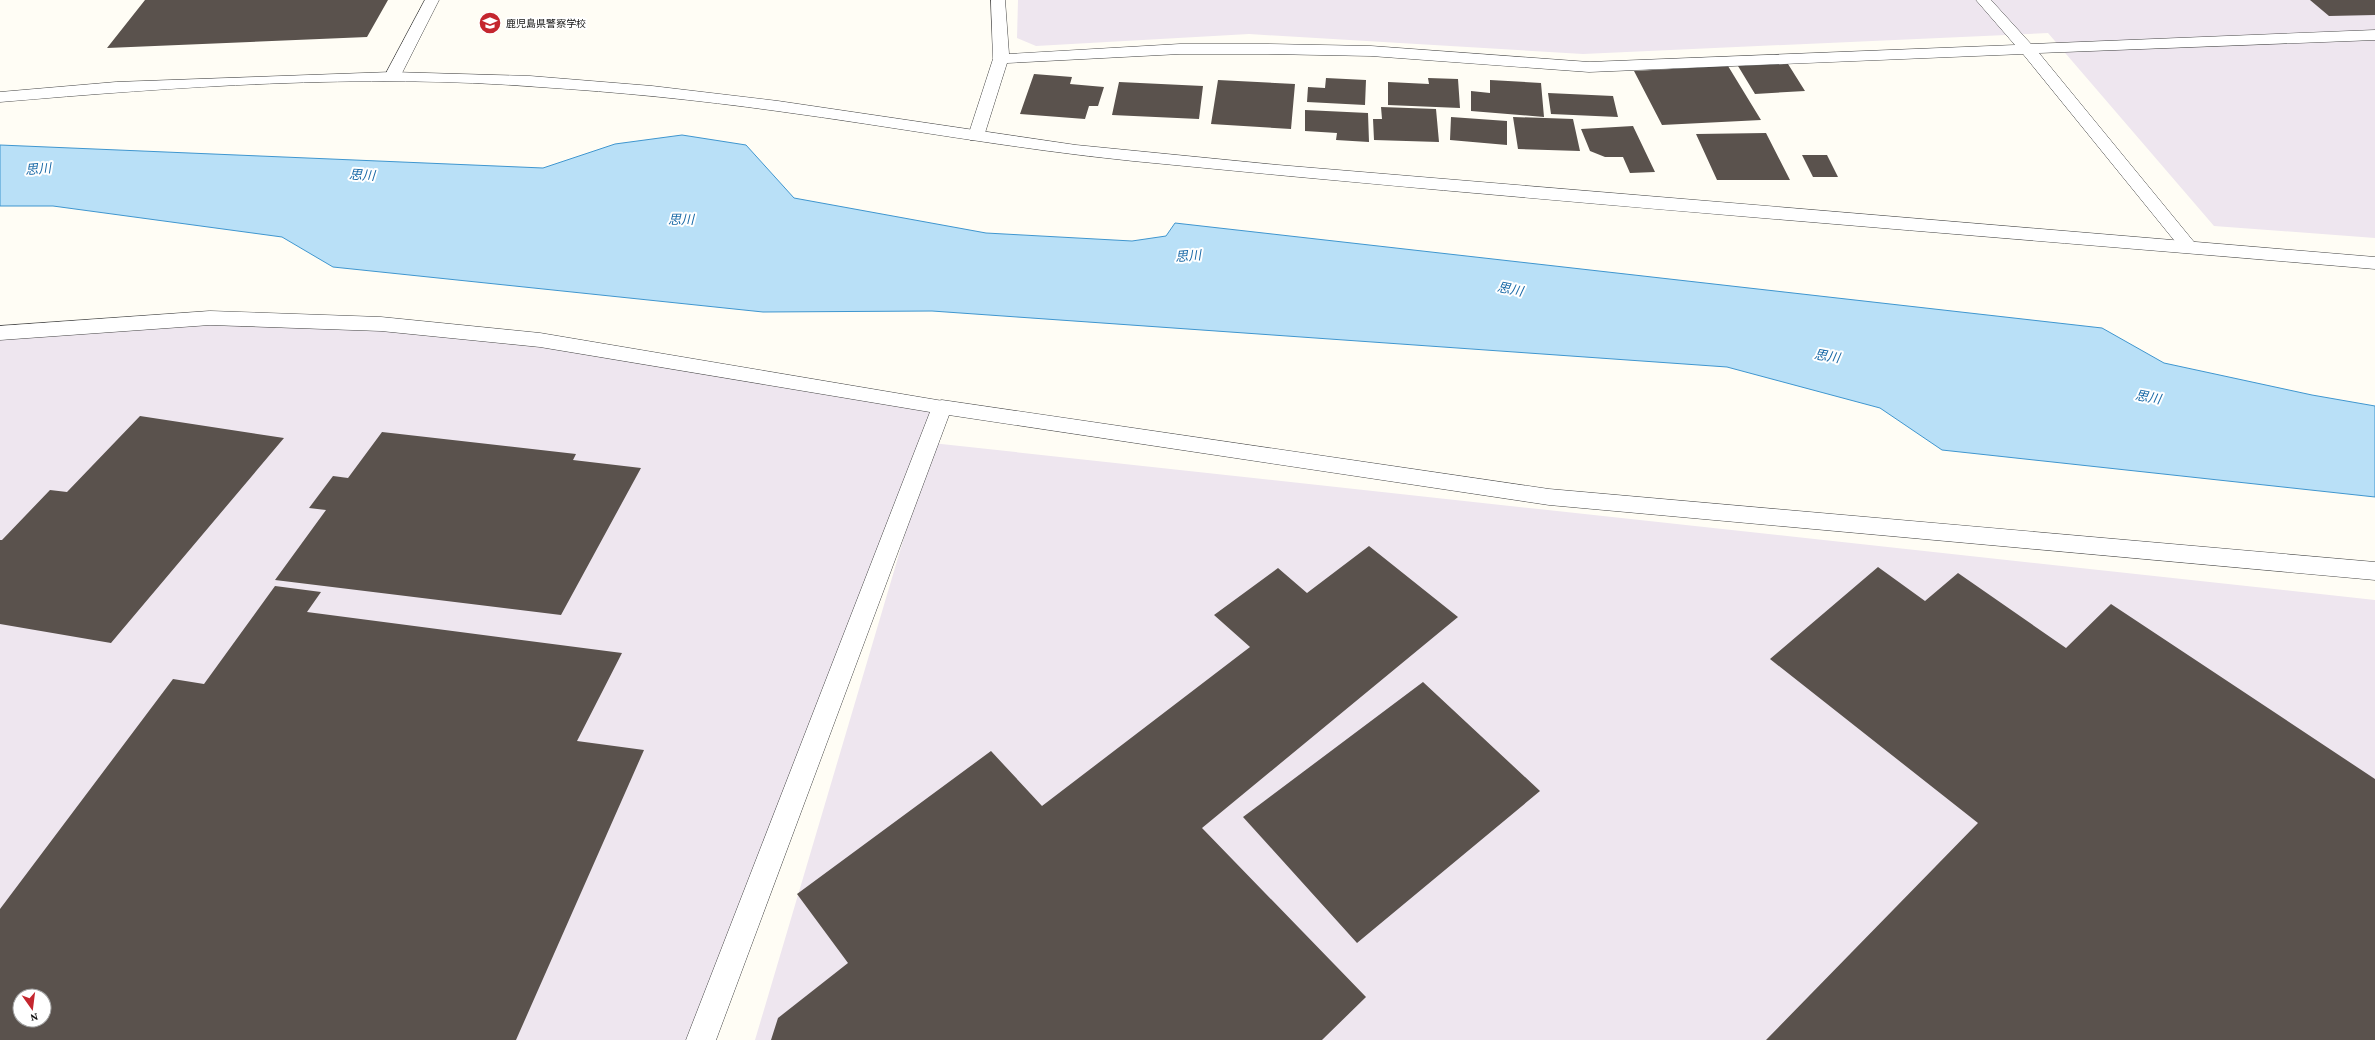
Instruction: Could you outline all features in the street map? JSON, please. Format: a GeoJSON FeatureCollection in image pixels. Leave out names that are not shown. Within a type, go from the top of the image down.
{"type":"FeatureCollection","features":[{"type":"Feature","properties":{"kind":"street"},"geometry":{"type":"LineString","coordinates":[[392,77],[432,0]]}},
{"type":"Feature","properties":{"kind":"street"},"geometry":{"type":"LineString","coordinates":[[976,136],[1001,59],[998,0]]}},
{"type":"Feature","properties":{"kind":"street"},"geometry":{"type":"LineString","coordinates":[[1983,0],[2026,48],[2188,246]]}},
{"type":"Feature","properties":{"kind":"street"},"geometry":{"type":"LineString","coordinates":[[1001,59],[1180,49],[1268,48],[1371,51],[1589,67],[2026,48],[2375,35]]}},
{"type":"Feature","properties":{"kind":"street"},"geometry":{"type":"LineString","coordinates":[[0,97],[123,87],[269,80],[392,77],[530,81],[652,91],[778,106],[1076,150],[1278,170],[2375,263]]}},
{"type":"Feature","properties":{"kind":"street"},"geometry":{"type":"LineString","coordinates":[[0,333],[210,318],[381,324],[540,340],[942,406],[1549,497],[2375,572]]}},
{"type":"Feature","properties":{"kind":"street"},"geometry":{"type":"LineString","coordinates":[[701,1040],[942,406]]}},
{"type":"Feature","properties":{"kind":"shaded area"},"geometry":{"type":"Polygon","coordinates":[[[1018,0],[2375,0],[2375,238],[2214,226],[2048,33],[1583,54],[1249,34],[1036,46],[1017,38],[1018,0]]]}},
{"type":"Feature","properties":{"kind":"shaded area"},"geometry":{"type":"Polygon","coordinates":[[[210,318],[540,340],[942,407],[701,1040],[0,1040],[0,333],[210,318]]]}},
{"type":"Feature","properties":{"kind":"shaded area"},"geometry":{"type":"Polygon","coordinates":[[[932,443],[2375,600],[2375,1040],[755,1040],[932,443]]]}},
{"type":"Feature","properties":{"kind":"water","name":"思川"},"geometry":{"type":"Polygon","coordinates":[[[682,135],[746,145],[794,198],[986,233],[1132,241],[1166,236],[1175,223],[2102,328],[2164,363],[2312,395],[2375,406],[2375,497],[1942,450],[1880,408],[1727,367],[932,311],[763,312],[333,267],[282,237],[53,206],[0,206],[0,145],[543,168],[615,144],[682,135]]]}},
{"type":"Feature","properties":{"kind":"building"},"geometry":{"type":"Polygon","coordinates":[[[145,0],[388,0],[367,37],[107,48],[145,0]]]}},
{"type":"Feature","properties":{"kind":"building"},"geometry":{"type":"Polygon","coordinates":[[[2310,0],[2375,0],[2375,15],[2329,16],[2310,0]]]}},
{"type":"Feature","properties":{"kind":"building"},"geometry":{"type":"Polygon","coordinates":[[[1788,64],[1805,91],[1755,94],[1738,66],[1788,64]]]}},
{"type":"Feature","properties":{"kind":"building"},"geometry":{"type":"Polygon","coordinates":[[[1728,66],[1761,120],[1662,125],[1634,71],[1728,66]]]}},
{"type":"Feature","properties":{"kind":"building"},"geometry":{"type":"Polygon","coordinates":[[[1034,74],[1072,77],[1070,84],[1104,87],[1098,106],[1089,106],[1085,119],[1020,114],[1034,74]]]}},
{"type":"Feature","properties":{"kind":"building"},"geometry":{"type":"Polygon","coordinates":[[[1326,78],[1366,80],[1365,105],[1307,102],[1308,87],[1325,88],[1326,78]]]}},
{"type":"Feature","properties":{"kind":"building"},"geometry":{"type":"Polygon","coordinates":[[[1428,78],[1458,79],[1460,108],[1388,105],[1388,82],[1429,84],[1428,78]]]}},
{"type":"Feature","properties":{"kind":"building"},"geometry":{"type":"Polygon","coordinates":[[[1218,80],[1295,84],[1291,129],[1211,124],[1218,80]]]}},
{"type":"Feature","properties":{"kind":"building"},"geometry":{"type":"Polygon","coordinates":[[[1490,80],[1541,83],[1544,117],[1471,111],[1471,91],[1490,93],[1490,80]]]}},
{"type":"Feature","properties":{"kind":"building"},"geometry":{"type":"Polygon","coordinates":[[[1119,82],[1203,86],[1199,119],[1112,115],[1119,82]]]}},
{"type":"Feature","properties":{"kind":"building"},"geometry":{"type":"Polygon","coordinates":[[[1548,93],[1613,96],[1618,117],[1551,114],[1548,93]]]}},
{"type":"Feature","properties":{"kind":"building"},"geometry":{"type":"Polygon","coordinates":[[[1381,107],[1436,109],[1439,142],[1374,140],[1373,119],[1382,119],[1381,107]]]}},
{"type":"Feature","properties":{"kind":"building"},"geometry":{"type":"Polygon","coordinates":[[[1305,110],[1368,113],[1369,142],[1336,140],[1337,133],[1305,131],[1305,110]]]}},
{"type":"Feature","properties":{"kind":"building"},"geometry":{"type":"Polygon","coordinates":[[[1451,117],[1507,121],[1507,145],[1450,140],[1451,117]]]}},
{"type":"Feature","properties":{"kind":"building"},"geometry":{"type":"Polygon","coordinates":[[[1513,117],[1573,119],[1580,151],[1518,149],[1513,117]]]}},
{"type":"Feature","properties":{"kind":"building"},"geometry":{"type":"Polygon","coordinates":[[[1633,126],[1655,172],[1630,173],[1623,157],[1605,157],[1590,151],[1581,129],[1633,126]]]}},
{"type":"Feature","properties":{"kind":"building"},"geometry":{"type":"Polygon","coordinates":[[[1766,133],[1790,180],[1717,180],[1696,134],[1766,133]]]}},
{"type":"Feature","properties":{"kind":"building"},"geometry":{"type":"Polygon","coordinates":[[[1802,155],[1827,155],[1838,177],[1813,177],[1802,155]]]}},
{"type":"Feature","properties":{"kind":"building"},"geometry":{"type":"Polygon","coordinates":[[[140,416],[284,438],[111,643],[0,624],[0,540],[2,540],[50,490],[67,492],[140,416]]]}},
{"type":"Feature","properties":{"kind":"building"},"geometry":{"type":"Polygon","coordinates":[[[382,432],[576,454],[573,460],[641,468],[561,615],[275,580],[326,510],[309,508],[333,476],[348,478],[382,432]]]}},
{"type":"Feature","properties":{"kind":"building"},"geometry":{"type":"Polygon","coordinates":[[[1369,546],[1458,617],[1202,828],[1366,997],[1322,1040],[771,1040],[778,1018],[848,963],[797,894],[991,751],[1042,806],[1250,647],[1214,615],[1278,568],[1307,593],[1369,546]]]}},
{"type":"Feature","properties":{"kind":"building"},"geometry":{"type":"Polygon","coordinates":[[[1878,567],[1925,601],[1958,573],[2066,648],[2111,604],[2375,779],[2375,1040],[1766,1040],[1978,823],[1770,659],[1878,567]]]}},
{"type":"Feature","properties":{"kind":"building"},"geometry":{"type":"Polygon","coordinates":[[[275,586],[321,592],[307,612],[622,653],[577,741],[644,750],[516,1040],[0,1040],[0,909],[173,679],[204,684],[275,586]]]}},
{"type":"Feature","properties":{"kind":"building"},"geometry":{"type":"Polygon","coordinates":[[[1423,682],[1540,791],[1357,943],[1243,817],[1423,682]]]}},
{"type":"Feature","properties":{"kind":"place","name":"鹿児島県警察学校"},"geometry":{"type":"Point","coordinates":[490,23]}}]}
